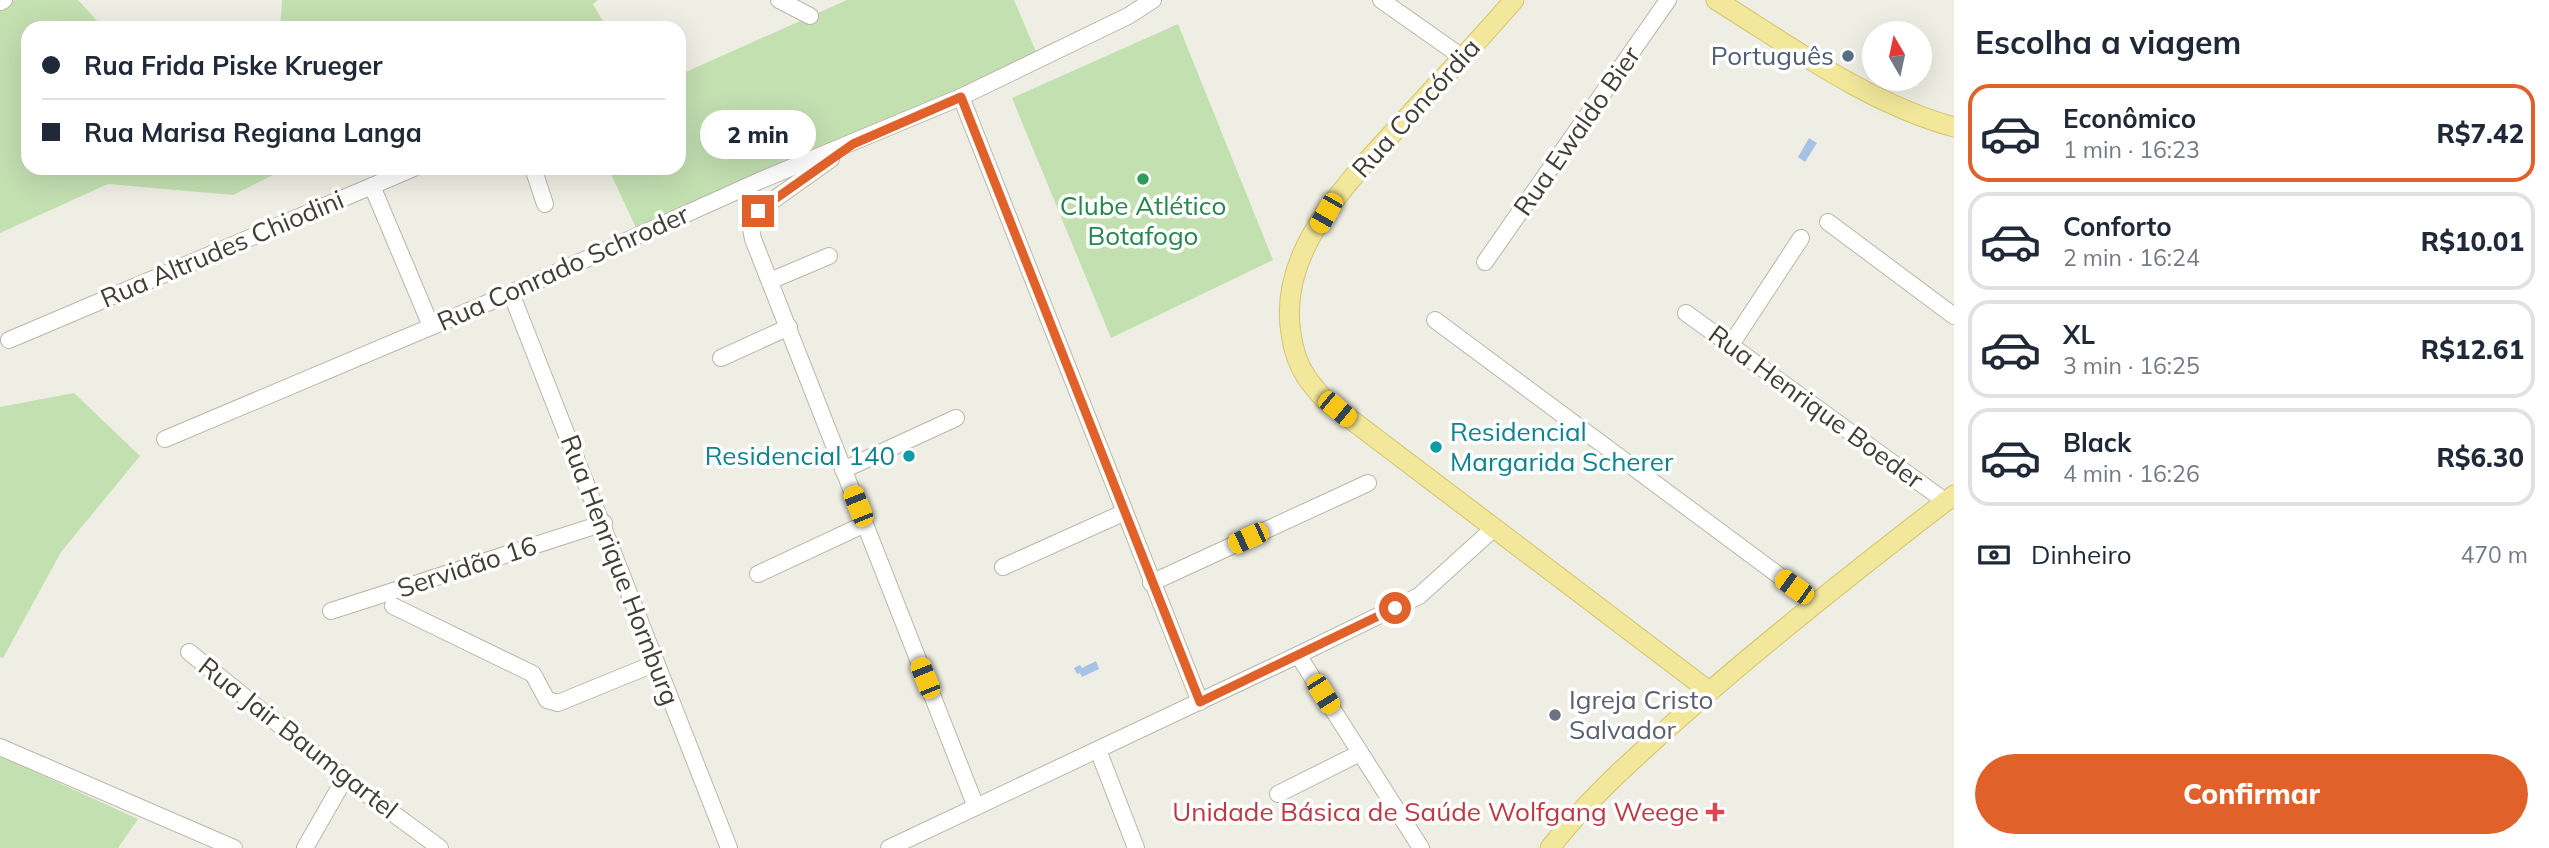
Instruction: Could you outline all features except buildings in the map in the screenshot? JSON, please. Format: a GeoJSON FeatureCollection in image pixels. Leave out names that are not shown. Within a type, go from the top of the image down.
{"type":"FeatureCollection","features":[{"type":"Feature","properties":{"kind":"main road","name":"Rua Concórdia"},"geometry":{"type":"LineString","coordinates":[[1514,0],[1352,177],[1334,201],[1301,258],[1290,296],[1289,321],[1294,350],[1306,377],[1350,420],[1709,691]]}},
{"type":"Feature","properties":{"kind":"main road"},"geometry":{"type":"LineString","coordinates":[[1716,0],[1859,88],[1910,113],[1954,127]]}},
{"type":"Feature","properties":{"kind":"main road"},"geometry":{"type":"LineString","coordinates":[[1549,848],[1611,780],[1709,691],[1950,498]]}},
{"type":"Feature","properties":{"kind":"street"},"geometry":{"type":"LineString","coordinates":[[779,0],[810,16]]}},
{"type":"Feature","properties":{"kind":"street","name":"Rua Conrado Schroder"},"geometry":{"type":"LineString","coordinates":[[165,439],[511,293],[759,181],[961,97],[1128,16],[1153,0]]}},
{"type":"Feature","properties":{"kind":"street"},"geometry":{"type":"LineString","coordinates":[[1381,0],[1462,57]]}},
{"type":"Feature","properties":{"kind":"street","name":"Rua Ewaldo Bier"},"geometry":{"type":"LineString","coordinates":[[1485,262],[1668,0]]}},
{"type":"Feature","properties":{"kind":"street"},"geometry":{"type":"LineString","coordinates":[[961,97],[1123,513],[1200,702]]}},
{"type":"Feature","properties":{"kind":"street"},"geometry":{"type":"LineString","coordinates":[[853,144],[758,211],[750,224],[753,239],[976,807]]}},
{"type":"Feature","properties":{"kind":"street"},"geometry":{"type":"LineString","coordinates":[[372,186],[398,175]]}},
{"type":"Feature","properties":{"kind":"street"},"geometry":{"type":"LineString","coordinates":[[535,175],[545,204]]}},
{"type":"Feature","properties":{"kind":"street","name":"Rua Altrudes Chiodini"},"geometry":{"type":"LineString","coordinates":[[9,340],[372,186],[431,326]]}},
{"type":"Feature","properties":{"kind":"street"},"geometry":{"type":"LineString","coordinates":[[1828,222],[1954,316]]}},
{"type":"Feature","properties":{"kind":"street"},"geometry":{"type":"LineString","coordinates":[[1730,346],[1801,239]]}},
{"type":"Feature","properties":{"kind":"street"},"geometry":{"type":"LineString","coordinates":[[770,281],[828,256]]}},
{"type":"Feature","properties":{"kind":"street","name":"Rua Henrique Hornburg"},"geometry":{"type":"LineString","coordinates":[[511,293],[604,523],[729,848]]}},
{"type":"Feature","properties":{"kind":"street","name":"Rua Henrique Boeder"},"geometry":{"type":"LineString","coordinates":[[1686,313],[1950,498]]}},
{"type":"Feature","properties":{"kind":"street"},"geometry":{"type":"LineString","coordinates":[[1435,320],[1816,603]]}},
{"type":"Feature","properties":{"kind":"street"},"geometry":{"type":"LineString","coordinates":[[721,358],[789,327]]}},
{"type":"Feature","properties":{"kind":"street"},"geometry":{"type":"LineString","coordinates":[[843,470],[956,418]]}},
{"type":"Feature","properties":{"kind":"street"},"geometry":{"type":"LineString","coordinates":[[1151,583],[1368,484]]}},
{"type":"Feature","properties":{"kind":"street"},"geometry":{"type":"LineString","coordinates":[[1003,567],[1123,513]]}},
{"type":"Feature","properties":{"kind":"street","name":"Servidão 16"},"geometry":{"type":"LineString","coordinates":[[331,611],[604,523]]}},
{"type":"Feature","properties":{"kind":"street"},"geometry":{"type":"LineString","coordinates":[[758,573],[865,524]]}},
{"type":"Feature","properties":{"kind":"street"},"geometry":{"type":"LineString","coordinates":[[889,848],[1419,596],[1493,529]]}},
{"type":"Feature","properties":{"kind":"street"},"geometry":{"type":"LineString","coordinates":[[393,606],[533,674],[547,700],[558,703],[656,663]]}},
{"type":"Feature","properties":{"kind":"street","name":"Rua Jair Baumgartel"},"geometry":{"type":"LineString","coordinates":[[189,652],[345,778],[440,848]]}},
{"type":"Feature","properties":{"kind":"street"},"geometry":{"type":"LineString","coordinates":[[1298,655],[1421,848]]}},
{"type":"Feature","properties":{"kind":"street"},"geometry":{"type":"LineString","coordinates":[[0,747],[234,848]]}},
{"type":"Feature","properties":{"kind":"street"},"geometry":{"type":"LineString","coordinates":[[1098,750],[1136,848]]}},
{"type":"Feature","properties":{"kind":"street"},"geometry":{"type":"LineString","coordinates":[[1278,794],[1360,753]]}},
{"type":"Feature","properties":{"kind":"street"},"geometry":{"type":"LineString","coordinates":[[305,848],[345,778]]}},
{"type":"Feature","properties":{"kind":"green space"},"geometry":{"type":"Polygon","coordinates":[[[15,0],[78,0],[98,21],[21,21],[21,175],[273,175],[233,195],[108,184],[0,233],[0,6],[15,0]]]}},
{"type":"Feature","properties":{"kind":"green space"},"geometry":{"type":"Polygon","coordinates":[[[282,0],[598,0],[593,4],[603,21],[280,21],[282,0]]]}},
{"type":"Feature","properties":{"kind":"green space"},"geometry":{"type":"Polygon","coordinates":[[[847,0],[1014,0],[1037,54],[638,232],[611,175],[686,175],[686,72],[847,0]]]}},
{"type":"Feature","properties":{"kind":"green space","name":"Clube Atlético Botafogo"},"geometry":{"type":"Polygon","coordinates":[[[1178,24],[1273,260],[1111,338],[1012,98],[1178,24]]]}},
{"type":"Feature","properties":{"kind":"green space"},"geometry":{"type":"Polygon","coordinates":[[[74,393],[140,456],[61,552],[3,658],[0,657],[0,407],[74,393]]]}},
{"type":"Feature","properties":{"kind":"green space"},"geometry":{"type":"Polygon","coordinates":[[[0,756],[138,819],[118,848],[0,848],[0,756]]]}},
{"type":"Feature","properties":{"kind":"water"},"geometry":{"type":"Polygon","coordinates":[[[1809,138],[1817,143],[1805,162],[1798,157],[1809,138]]]}},
{"type":"Feature","properties":{"kind":"water"},"geometry":{"type":"Polygon","coordinates":[[[1096,661],[1099,669],[1082,677],[1074,668],[1080,665],[1082,668],[1096,661]]]}},
{"type":"Feature","properties":{"kind":"place","name":"Português"},"geometry":{"type":"Point","coordinates":[1848,56]}},
{"type":"Feature","properties":{"kind":"place","name":"Clube Atlético Botafogo"},"geometry":{"type":"Point","coordinates":[1143,179]}},
{"type":"Feature","properties":{"kind":"place","name":"Residencial Margarida Scherer"},"geometry":{"type":"Point","coordinates":[1436,447]}},
{"type":"Feature","properties":{"kind":"place","name":"Residencial 140"},"geometry":{"type":"Point","coordinates":[909,456]}},
{"type":"Feature","properties":{"kind":"place","name":"Igreja Cristo Salvador"},"geometry":{"type":"Point","coordinates":[1555,715]}},
{"type":"Feature","properties":{"kind":"place","name":"Unidade Básica de Saúde Wolfgang Weege"},"geometry":{"type":"Point","coordinates":[1715,812]}},
{"type":"Feature","properties":{"kind":"route"},"geometry":{"type":"LineString","coordinates":[[758,211],[853,144],[961,97],[1123,513],[1200,702],[1395,608]]}}]}
